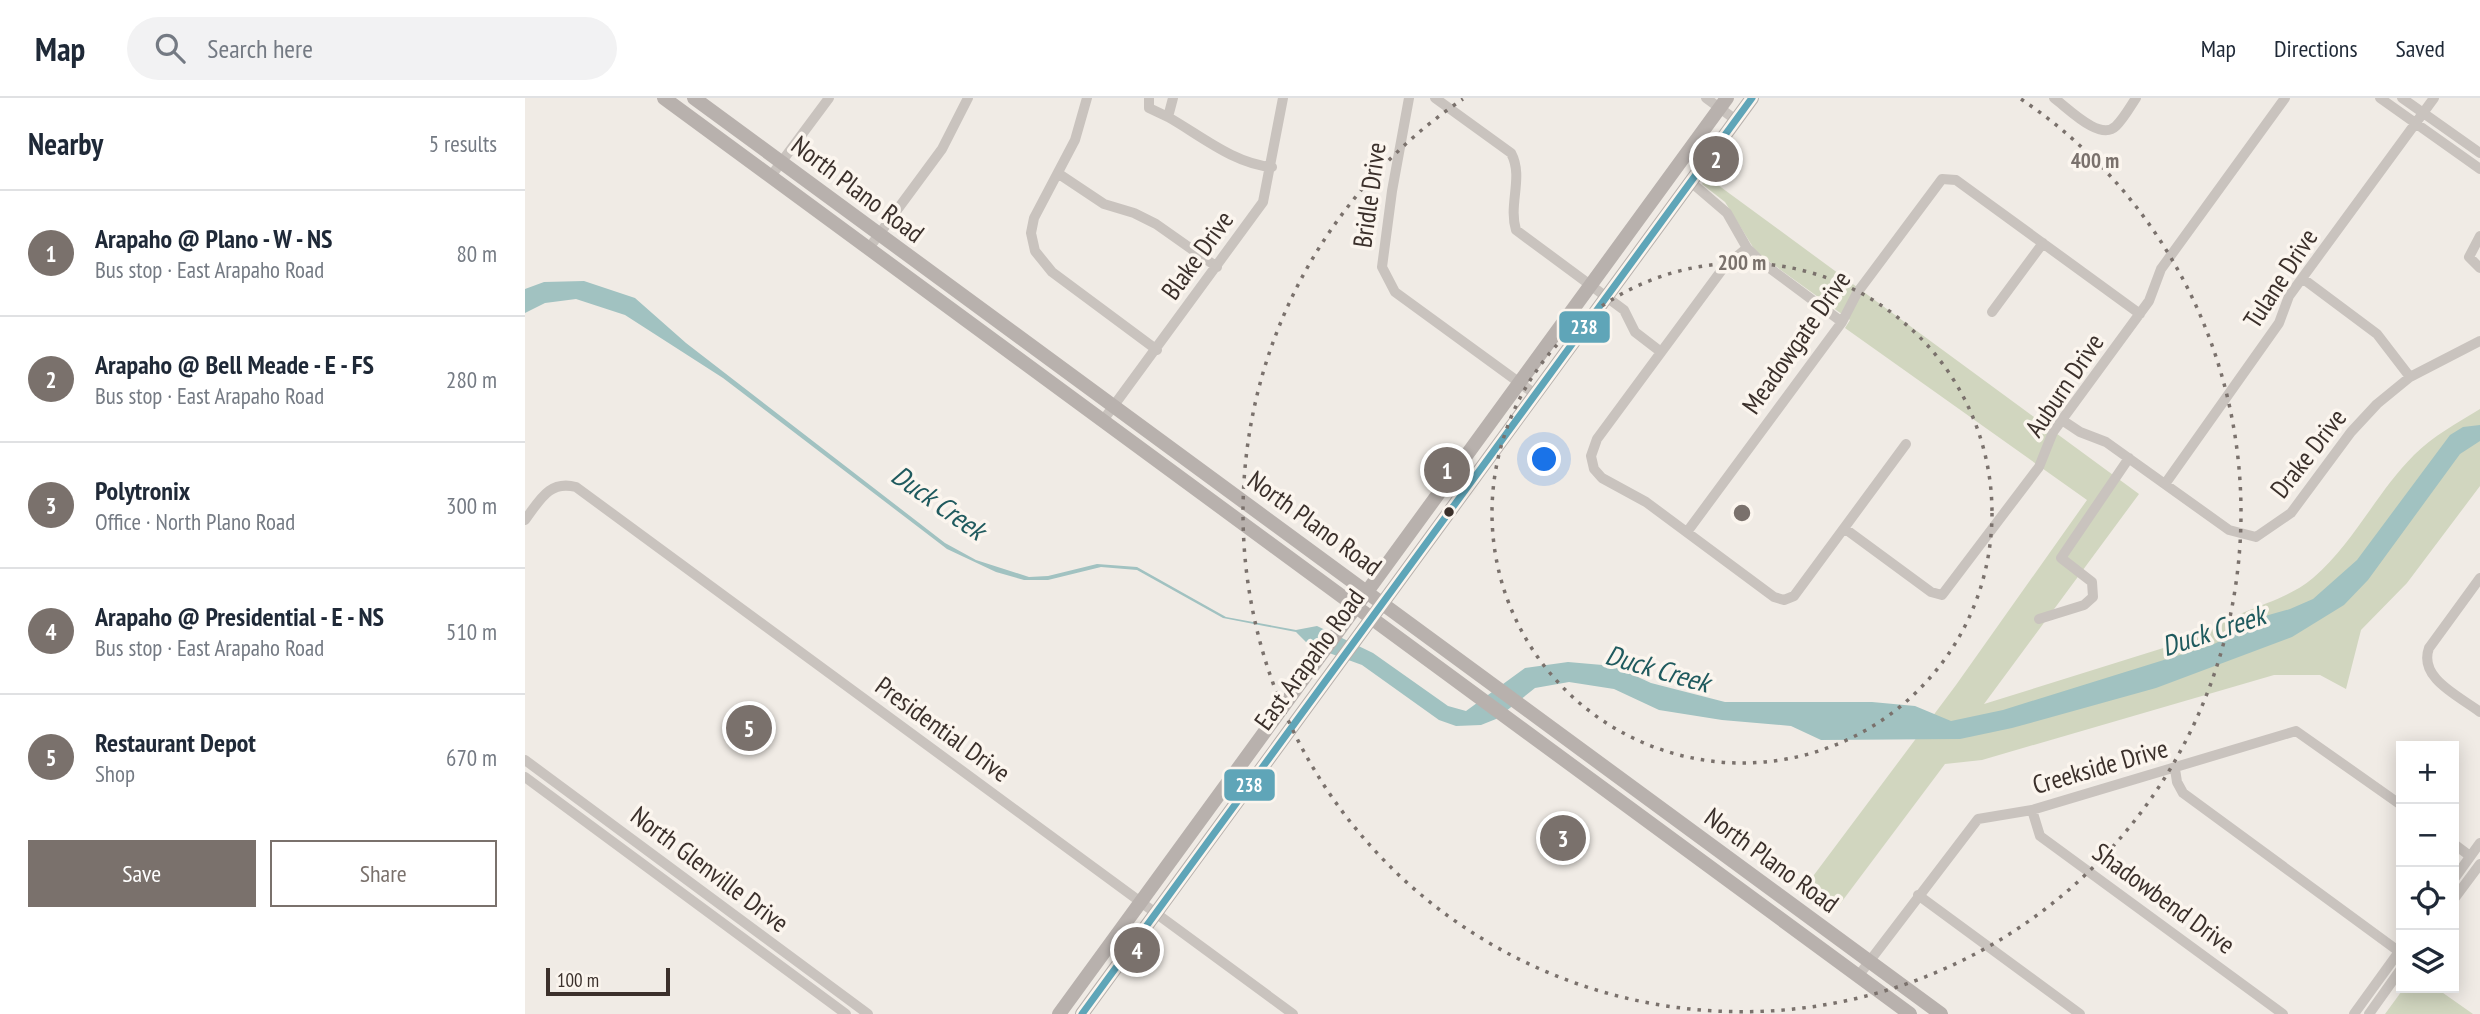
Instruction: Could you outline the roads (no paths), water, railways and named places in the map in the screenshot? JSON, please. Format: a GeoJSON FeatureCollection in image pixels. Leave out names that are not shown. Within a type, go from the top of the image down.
{"type":"FeatureCollection","features":[{"type":"Feature","properties":{"kind":"main road","name":"North Plano Road"},"geometry":{"type":"LineString","coordinates":[[664,98],[684,104],[771,176],[974,325],[1108,413],[1366,590],[1493,687],[1870,960],[1933,1012]]}},
{"type":"Feature","properties":{"kind":"main road","name":"North Plano Road"},"geometry":{"type":"LineString","coordinates":[[694,98],[983,312],[1355,606],[1481,696],[1910,1014]]}},
{"type":"Feature","properties":{"kind":"main road","name":"East Arapaho Road"},"geometry":{"type":"LineString","coordinates":[[1082,1014],[1381,601],[1692,183],[1752,98]]}},
{"type":"Feature","properties":{"kind":"main road","name":"East Arapaho Road"},"geometry":{"type":"LineString","coordinates":[[1064,1010],[1366,590],[1723,103]]}},
{"type":"Feature","properties":{"kind":"main road"},"geometry":{"type":"LineString","coordinates":[[1637,223],[1664,220]]}},
{"type":"Feature","properties":{"kind":"main road"},"geometry":{"type":"LineString","coordinates":[[974,325],[983,312]]}},
{"type":"Feature","properties":{"kind":"main road"},"geometry":{"type":"LineString","coordinates":[[1778,916],[1788,901]]}},
{"type":"Feature","properties":{"kind":"street"},"geometry":{"type":"LineString","coordinates":[[771,176],[829,98]]}},
{"type":"Feature","properties":{"kind":"street"},"geometry":{"type":"LineString","coordinates":[[869,248],[942,149],[968,98]]}},
{"type":"Feature","properties":{"kind":"street"},"geometry":{"type":"LineString","coordinates":[[1087,98],[1075,140],[1034,218],[1031,233],[1040,261],[1157,350]]}},
{"type":"Feature","properties":{"kind":"street"},"geometry":{"type":"LineString","coordinates":[[1149,98],[1149,108],[1238,158],[1258,166],[1272,167]]}},
{"type":"Feature","properties":{"kind":"street"},"geometry":{"type":"LineString","coordinates":[[1168,117],[1174,98]]}},
{"type":"Feature","properties":{"kind":"street","name":"Blake Drive"},"geometry":{"type":"LineString","coordinates":[[1108,413],[1157,350],[1263,202],[1272,167],[1283,98]]}},
{"type":"Feature","properties":{"kind":"street","name":"Bridle Drive"},"geometry":{"type":"LineString","coordinates":[[1409,98],[1394,178],[1382,267],[1395,292],[1535,394]]}},
{"type":"Feature","properties":{"kind":"street"},"geometry":{"type":"LineString","coordinates":[[1434,98],[1511,153],[1518,166],[1512,218],[1516,230],[1624,310],[1635,332],[1661,352]]}},
{"type":"Feature","properties":{"kind":"street"},"geometry":{"type":"LineString","coordinates":[[1706,98],[1723,103],[1736,120]]}},
{"type":"Feature","properties":{"kind":"street"},"geometry":{"type":"LineString","coordinates":[[2054,98],[2097,129],[2115,128],[2136,98]]}},
{"type":"Feature","properties":{"kind":"street","name":"Auburn Drive"},"geometry":{"type":"LineString","coordinates":[[1844,528],[1931,592],[1942,595],[2039,467],[2062,420],[2149,301],[2161,269],[2285,98]]}},
{"type":"Feature","properties":{"kind":"street"},"geometry":{"type":"LineString","coordinates":[[2380,98],[2480,169]]}},
{"type":"Feature","properties":{"kind":"street"},"geometry":{"type":"LineString","coordinates":[[2402,98],[2480,153]]}},
{"type":"Feature","properties":{"kind":"street","name":"Tulane Drive"},"geometry":{"type":"LineString","coordinates":[[2165,484],[2279,323],[2289,296],[2434,98]]}},
{"type":"Feature","properties":{"kind":"street"},"geometry":{"type":"LineString","coordinates":[[1059,174],[1104,204],[1156,223],[1217,267]]}},
{"type":"Feature","properties":{"kind":"street","name":"Meadowgate Drive"},"geometry":{"type":"LineString","coordinates":[[1687,532],[1842,322],[1857,293],[1943,179],[1956,180],[2043,243]]}},
{"type":"Feature","properties":{"kind":"street"},"geometry":{"type":"LineString","coordinates":[[1692,183],[1727,213],[1747,248],[1760,261],[1842,322]]}},
{"type":"Feature","properties":{"kind":"street"},"geometry":{"type":"LineString","coordinates":[[2480,236],[2469,257],[2480,268]]}},
{"type":"Feature","properties":{"kind":"street"},"geometry":{"type":"LineString","coordinates":[[1992,312],[2043,243],[2140,314]]}},
{"type":"Feature","properties":{"kind":"street"},"geometry":{"type":"LineString","coordinates":[[1747,248],[1724,267],[1597,439],[1591,456],[1594,469],[1602,478],[1646,502],[1774,597],[1784,600],[1794,596],[1906,444]]}},
{"type":"Feature","properties":{"kind":"street"},"geometry":{"type":"LineString","coordinates":[[2302,278],[2377,334],[2410,377]]}},
{"type":"Feature","properties":{"kind":"street","name":"Drake Drive"},"geometry":{"type":"LineString","coordinates":[[2062,420],[2129,458],[2235,533],[2256,537],[2291,513],[2351,432],[2410,377],[2480,341]]}},
{"type":"Feature","properties":{"kind":"street"},"geometry":{"type":"LineString","coordinates":[[2039,619],[2084,606],[2093,597],[2092,582],[2061,558],[2129,458]]}},
{"type":"Feature","properties":{"kind":"street","name":"Presidential Drive"},"geometry":{"type":"LineString","coordinates":[[525,520],[547,491],[565,484],[576,487],[1293,1014]]}},
{"type":"Feature","properties":{"kind":"street"},"geometry":{"type":"LineString","coordinates":[[2480,579],[2429,648],[2426,657],[2427,669],[2436,679],[2480,712]]}},
{"type":"Feature","properties":{"kind":"street","name":"Creekside Drive"},"geometry":{"type":"LineString","coordinates":[[1859,975],[1972,823],[1988,817],[2032,810],[2296,731],[2400,804]]}},
{"type":"Feature","properties":{"kind":"street","name":"North Glenville Drive"},"geometry":{"type":"LineString","coordinates":[[526,762],[868,1014]]}},
{"type":"Feature","properties":{"kind":"street"},"geometry":{"type":"LineString","coordinates":[[2175,769],[2177,782],[2183,793],[2396,947]]}},
{"type":"Feature","properties":{"kind":"street","name":"North Glenville Drive"},"geometry":{"type":"LineString","coordinates":[[525,777],[846,1014]]}},
{"type":"Feature","properties":{"kind":"street","name":"Shadowbend Drive"},"geometry":{"type":"LineString","coordinates":[[2032,810],[2040,836],[2283,1014]]}},
{"type":"Feature","properties":{"kind":"street"},"geometry":{"type":"LineString","coordinates":[[2459,871],[2480,843]]}},
{"type":"Feature","properties":{"kind":"street"},"geometry":{"type":"LineString","coordinates":[[2459,848],[2470,856]]}},
{"type":"Feature","properties":{"kind":"street"},"geometry":{"type":"LineString","coordinates":[[652,872],[660,860]]}},
{"type":"Feature","properties":{"kind":"street"},"geometry":{"type":"LineString","coordinates":[[2459,892],[2480,864]]}},
{"type":"Feature","properties":{"kind":"street"},"geometry":{"type":"LineString","coordinates":[[1918,895],[2080,1014]]}},
{"type":"Feature","properties":{"kind":"street"},"geometry":{"type":"LineString","coordinates":[[735,933],[743,922]]}},
{"type":"Feature","properties":{"kind":"street"},"geometry":{"type":"LineString","coordinates":[[751,944],[759,934]]}},
{"type":"Feature","properties":{"kind":"street"},"geometry":{"type":"LineString","coordinates":[[2354,1014],[2396,958]]}},
{"type":"Feature","properties":{"kind":"street"},"geometry":{"type":"LineString","coordinates":[[2369,1014],[2396,977]]}},
{"type":"Feature","properties":{"kind":"water"},"geometry":{"type":"Polygon","coordinates":[[[584,281],[635,298],[686,343],[945,543],[976,560],[1029,577],[1048,576],[1097,564],[1137,567],[1226,617],[1296,630],[1317,626],[1373,653],[1448,706],[1466,711],[1525,668],[1568,662],[1614,666],[1651,683],[1725,702],[1872,702],[1915,706],[1951,721],[2003,710],[2212,645],[2245,629],[2258,618],[2313,599],[2357,560],[2450,435],[2463,427],[2480,425],[2480,441],[2460,454],[2368,580],[2344,605],[2292,637],[2156,688],[2012,728],[1960,739],[1821,740],[1791,726],[1722,720],[1659,710],[1614,689],[1569,682],[1535,688],[1496,719],[1481,725],[1456,726],[1439,720],[1362,665],[1310,646],[1296,632],[1223,618],[1137,570],[1101,567],[1048,580],[1024,580],[996,572],[947,549],[723,378],[625,315],[576,299],[545,303],[525,313],[525,289],[544,282],[584,281]]]}},
{"type":"Feature","properties":{"kind":"place","name":"Arapaho @ Bell Meade - E - FS"},"geometry":{"type":"Point","coordinates":[1716,159]}},
{"type":"Feature","properties":{"kind":"place","name":"Arapaho @ Plano - W - NS"},"geometry":{"type":"Point","coordinates":[1447,470]}},
{"type":"Feature","properties":{"kind":"place","name":"Restaurant Depot"},"geometry":{"type":"Point","coordinates":[749,728]}},
{"type":"Feature","properties":{"kind":"place","name":"Polytronix"},"geometry":{"type":"Point","coordinates":[1563,838]}},
{"type":"Feature","properties":{"kind":"place","name":"Arapaho @ Presidential - E - NS"},"geometry":{"type":"Point","coordinates":[1137,950]}},
{"type":"Feature","properties":{"kind":"water label","name":"Duck Creek"},"geometry":{"type":"Point","coordinates":[939,502]}},
{"type":"Feature","properties":{"kind":"water label","name":"Duck Creek"},"geometry":{"type":"Point","coordinates":[2213,630]}},
{"type":"Feature","properties":{"kind":"water label","name":"Duck Creek"},"geometry":{"type":"Point","coordinates":[1658,668]}}]}
